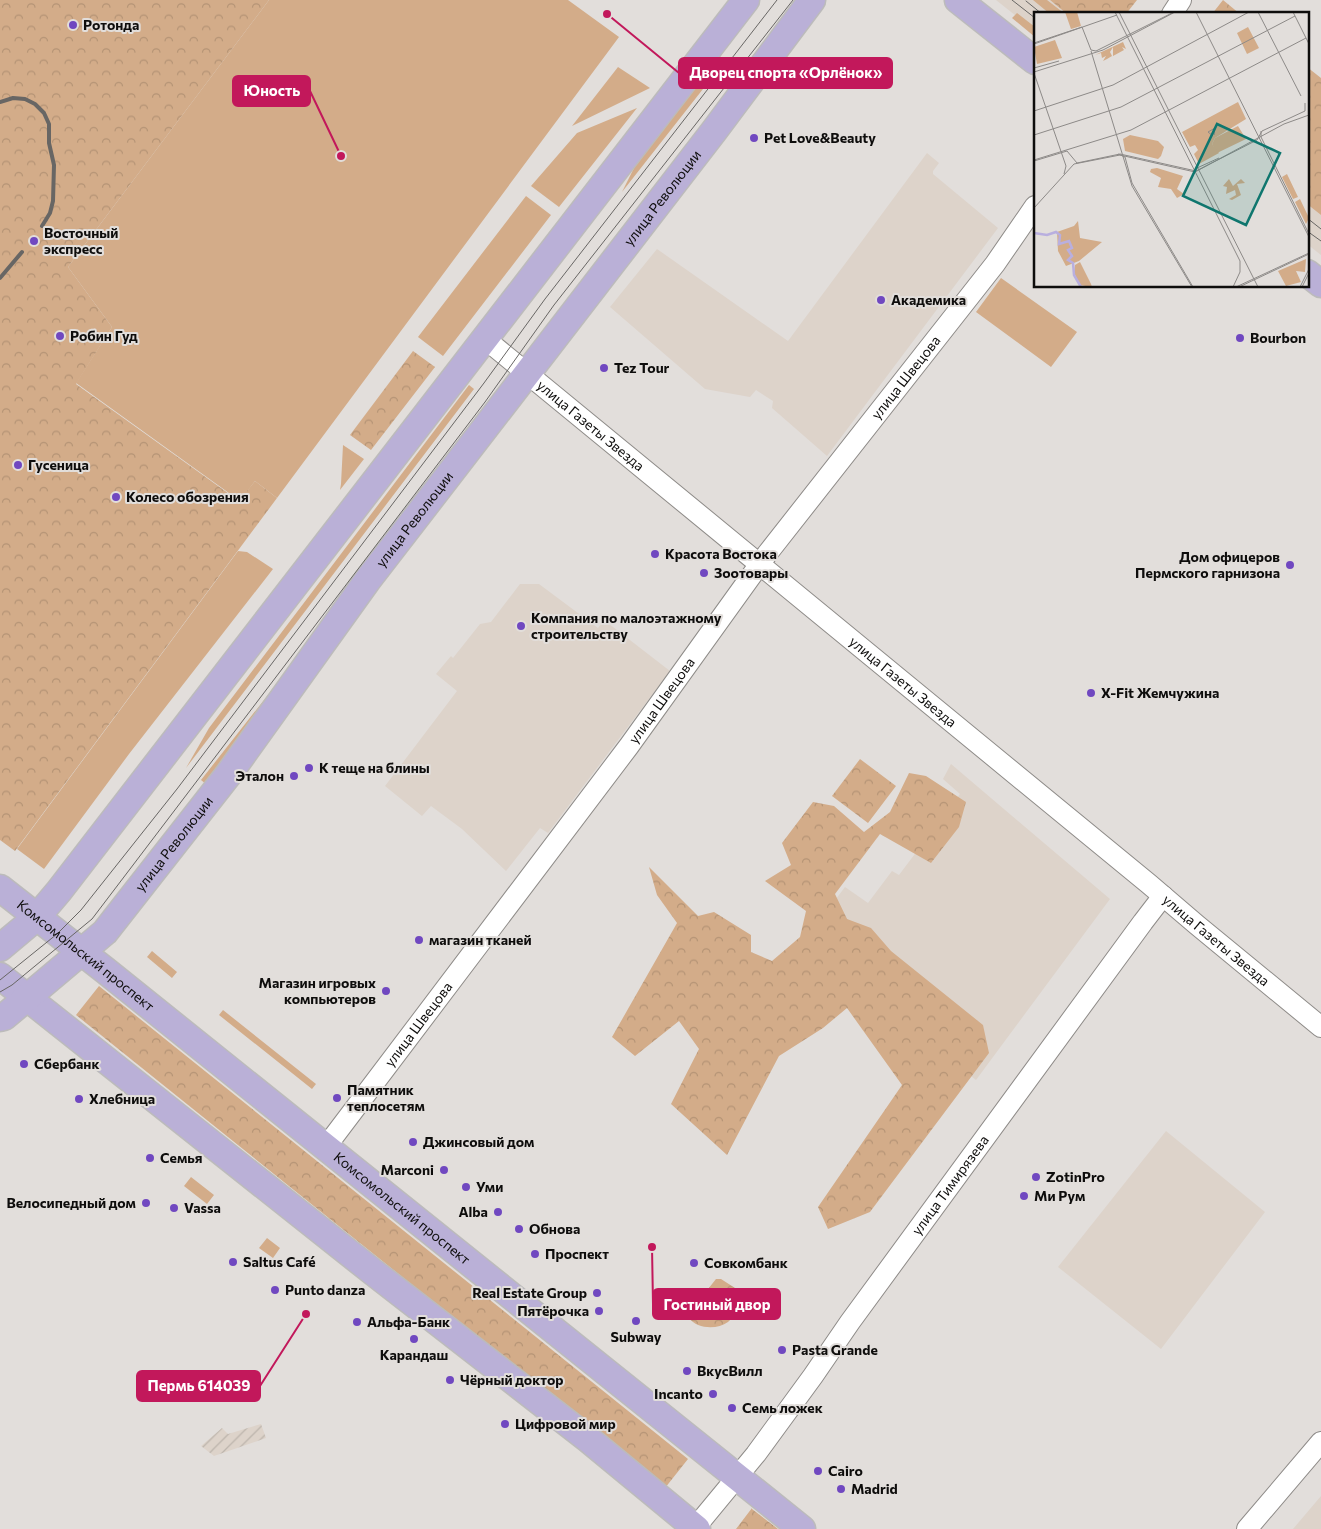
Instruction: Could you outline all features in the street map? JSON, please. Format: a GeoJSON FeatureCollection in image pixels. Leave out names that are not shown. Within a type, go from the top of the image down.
{"type":"FeatureCollection","features":[{"type":"Feature","properties":{"kind":"main road"},"geometry":{"type":"LineString","coordinates":[[0,948],[37,917],[59,892],[746,0]]}},
{"type":"Feature","properties":{"kind":"main road","name":"улица Революции"},"geometry":{"type":"LineString","coordinates":[[0,1018],[4,1017],[105,932],[228,775],[366,581],[714,131],[812,0]]}},
{"type":"Feature","properties":{"kind":"main road"},"geometry":{"type":"LineString","coordinates":[[958,0],[1034,60]]}},
{"type":"Feature","properties":{"kind":"main road"},"geometry":{"type":"LineString","coordinates":[[1308,274],[1321,284]]}},
{"type":"Feature","properties":{"kind":"main road","name":"Комсомольский проспект"},"geometry":{"type":"LineString","coordinates":[[0,888],[802,1529]]}},
{"type":"Feature","properties":{"kind":"main road"},"geometry":{"type":"LineString","coordinates":[[0,976],[373,1272],[588,1439],[695,1529]]}},
{"type":"Feature","properties":{"kind":"street"},"geometry":{"type":"LineString","coordinates":[[1173,12],[1182,0]]}},
{"type":"Feature","properties":{"kind":"street","name":"улица Швецова"},"geometry":{"type":"LineString","coordinates":[[325,1148],[629,746],[760,564],[995,264],[1034,207]]}},
{"type":"Feature","properties":{"kind":"street","name":"улица Газеты Звезда"},"geometry":{"type":"LineString","coordinates":[[484,338],[1321,1027]]}},
{"type":"Feature","properties":{"kind":"street","name":"улица Тимирязева"},"geometry":{"type":"LineString","coordinates":[[695,1529],[756,1454],[850,1322],[1142,922],[1163,896]]}},
{"type":"Feature","properties":{"kind":"street"},"geometry":{"type":"LineString","coordinates":[[1247,1529],[1321,1442]]}},
{"type":"Feature","properties":{"kind":"shaded area"},"geometry":{"type":"Polygon","coordinates":[[[996,0],[1050,0],[1065,12],[1034,12],[1034,30],[996,0]]]}},
{"type":"Feature","properties":{"kind":"shaded area","name":"Академика"},"geometry":{"type":"Polygon","coordinates":[[[927,153],[939,163],[933,174],[998,228],[827,456],[772,408],[773,401],[756,390],[750,397],[705,389],[610,307],[657,249],[788,341],[927,153]]]}},
{"type":"Feature","properties":{"kind":"shaded area"},"geometry":{"type":"Polygon","coordinates":[[[1308,205],[1321,215],[1321,255],[1308,245],[1308,205]]]}},
{"type":"Feature","properties":{"kind":"shaded area"},"geometry":{"type":"Polygon","coordinates":[[[520,584],[539,584],[598,628],[604,620],[670,671],[548,833],[540,828],[506,871],[462,829],[431,806],[422,816],[385,786],[457,691],[436,674],[451,656],[453,658],[480,624],[491,622],[520,584]]]}},
{"type":"Feature","properties":{"kind":"shaded area"},"geometry":{"type":"Polygon","coordinates":[[[951,764],[1110,899],[976,1080],[802,944],[845,887],[868,903],[892,871],[899,875],[960,794],[943,779],[951,764]]]}},
{"type":"Feature","properties":{"kind":"shaded area"},"geometry":{"type":"Polygon","coordinates":[[[1166,1131],[1265,1212],[1161,1349],[1058,1267],[1166,1131]]]}},
{"type":"Feature","properties":{"kind":"shaded area"},"geometry":{"type":"Polygon","coordinates":[[[261,1424],[266,1438],[214,1456],[201,1446],[222,1428],[228,1434],[261,1424]]]}},
{"type":"Feature","properties":{"kind":"shaded area"},"geometry":{"type":"Polygon","coordinates":[[[1321,1496],[1321,1529],[1293,1529],[1321,1496]]]}},
{"type":"Feature","properties":{"kind":"green space"},"geometry":{"type":"Polygon","coordinates":[[[0,0],[269,0],[68,267],[112,327],[76,384],[239,501],[255,481],[277,498],[15,851],[0,840],[0,0]]]}},
{"type":"Feature","properties":{"kind":"green space"},"geometry":{"type":"Polygon","coordinates":[[[269,0],[568,0],[619,37],[277,498],[255,481],[240,501],[76,383],[112,327],[68,267],[269,0]]]}},
{"type":"Feature","properties":{"kind":"green space"},"geometry":{"type":"Polygon","coordinates":[[[1033,0],[1047,0],[1062,12],[1048,12],[1033,0]]]}},
{"type":"Feature","properties":{"kind":"green space"},"geometry":{"type":"Polygon","coordinates":[[[1050,0],[1137,0],[1128,12],[1065,12],[1050,0]]]}},
{"type":"Feature","properties":{"kind":"green space"},"geometry":{"type":"Polygon","coordinates":[[[1223,0],[1238,12],[1214,12],[1223,0]]]}},
{"type":"Feature","properties":{"kind":"green space"},"geometry":{"type":"Polygon","coordinates":[[[1017,13],[1034,26],[1034,36],[1012,18],[1017,13]]]}},
{"type":"Feature","properties":{"kind":"green space"},"geometry":{"type":"Polygon","coordinates":[[[618,67],[650,88],[572,126],[618,67]]]}},
{"type":"Feature","properties":{"kind":"green space"},"geometry":{"type":"Polygon","coordinates":[[[1308,68],[1321,78],[1321,215],[1308,205],[1308,68]]]}},
{"type":"Feature","properties":{"kind":"green space"},"geometry":{"type":"Polygon","coordinates":[[[697,85],[703,89],[622,192],[638,160],[697,85]]]}},
{"type":"Feature","properties":{"kind":"green space"},"geometry":{"type":"Polygon","coordinates":[[[637,108],[559,207],[531,186],[577,133],[637,108]]]}},
{"type":"Feature","properties":{"kind":"green space"},"geometry":{"type":"Polygon","coordinates":[[[526,196],[551,215],[443,356],[418,337],[526,196]]]}},
{"type":"Feature","properties":{"kind":"green space"},"geometry":{"type":"Polygon","coordinates":[[[1001,278],[1077,332],[1051,367],[976,312],[1001,278]]]}},
{"type":"Feature","properties":{"kind":"green space"},"geometry":{"type":"Polygon","coordinates":[[[413,351],[435,367],[371,450],[350,435],[413,351]]]}},
{"type":"Feature","properties":{"kind":"green space"},"geometry":{"type":"Polygon","coordinates":[[[469,385],[474,389],[186,768],[209,728],[469,385]]]}},
{"type":"Feature","properties":{"kind":"green space"},"geometry":{"type":"Polygon","coordinates":[[[343,445],[364,459],[340,490],[341,484],[343,445]]]}},
{"type":"Feature","properties":{"kind":"green space"},"geometry":{"type":"Polygon","coordinates":[[[238,551],[247,552],[273,569],[129,754],[44,869],[17,849],[238,551]]]}},
{"type":"Feature","properties":{"kind":"green space"},"geometry":{"type":"Polygon","coordinates":[[[308,644],[207,785],[201,780],[308,644]]]}},
{"type":"Feature","properties":{"kind":"green space"},"geometry":{"type":"Polygon","coordinates":[[[860,759],[896,786],[868,823],[832,796],[860,759]]]}},
{"type":"Feature","properties":{"kind":"green space"},"geometry":{"type":"Polygon","coordinates":[[[909,773],[926,776],[966,802],[959,827],[931,863],[880,834],[835,894],[847,919],[871,928],[891,951],[983,1025],[989,1053],[870,1212],[828,1229],[818,1207],[902,1085],[847,1008],[823,1028],[779,1056],[727,1155],[671,1104],[699,1049],[679,1021],[635,1056],[612,1037],[677,923],[657,895],[649,867],[698,916],[714,912],[751,935],[751,952],[772,961],[800,937],[806,911],[765,881],[791,865],[782,843],[813,802],[834,806],[864,832],[890,812],[909,773]]]}},
{"type":"Feature","properties":{"kind":"green space"},"geometry":{"type":"Polygon","coordinates":[[[152,951],[177,972],[172,978],[147,957],[152,951]]]}},
{"type":"Feature","properties":{"kind":"green space"},"geometry":{"type":"Polygon","coordinates":[[[99,986],[688,1459],[665,1488],[76,1015],[99,986]]]}},
{"type":"Feature","properties":{"kind":"green space"},"geometry":{"type":"Polygon","coordinates":[[[223,1010],[316,1084],[312,1089],[219,1015],[223,1010]]]}},
{"type":"Feature","properties":{"kind":"green space"},"geometry":{"type":"Polygon","coordinates":[[[191,1177],[214,1195],[207,1204],[184,1186],[191,1177]]]}},
{"type":"Feature","properties":{"kind":"green space"},"geometry":{"type":"Polygon","coordinates":[[[267,1238],[280,1248],[273,1258],[259,1248],[267,1238]]]}},
{"type":"Feature","properties":{"kind":"green space"},"geometry":{"type":"Polygon","coordinates":[[[716,1279],[721,1279],[749,1297],[728,1322],[713,1327],[702,1326],[689,1318],[689,1313],[716,1279]]]}},
{"type":"Feature","properties":{"kind":"green space"},"geometry":{"type":"Polygon","coordinates":[[[752,1509],[778,1529],[736,1529],[752,1509]]]}},
{"type":"Feature","properties":{"kind":"tram line"},"geometry":{"type":"LineString","coordinates":[[0,980],[57,934],[81,910],[177,789],[484,383],[545,299],[777,0]]}},
{"type":"Feature","properties":{"kind":"tram line"},"geometry":{"type":"LineString","coordinates":[[0,992],[12,985],[92,919],[485,402],[554,305],[793,0]]}},
{"type":"Feature","properties":{"kind":"tram line"},"geometry":{"type":"LineString","coordinates":[[1012,0],[1034,17]]}},
{"type":"Feature","properties":{"kind":"tram line"},"geometry":{"type":"LineString","coordinates":[[1026,1],[1040,12]]}},
{"type":"Feature","properties":{"kind":"tram line"},"geometry":{"type":"LineString","coordinates":[[1308,219],[1321,229]]}},
{"type":"Feature","properties":{"kind":"tram line"},"geometry":{"type":"LineString","coordinates":[[1308,232],[1321,241]]}},
{"type":"Feature","properties":{"kind":"railway"},"geometry":{"type":"LineString","coordinates":[[0,102],[13,98],[25,99],[35,104],[44,113],[49,124],[49,143],[54,165],[53,201],[50,213],[42,226]]}},
{"type":"Feature","properties":{"kind":"railway"},"geometry":{"type":"LineString","coordinates":[[0,278],[22,252]]}},
{"type":"Feature","properties":{"kind":"place","name":"Дворец спорта «Орлёнок»"},"geometry":{"type":"Point","coordinates":[607,14]}},
{"type":"Feature","properties":{"kind":"place","name":"Ротонда"},"geometry":{"type":"Point","coordinates":[73,25]}},
{"type":"Feature","properties":{"kind":"place","name":"Pet Love&Beauty"},"geometry":{"type":"Point","coordinates":[754,138]}},
{"type":"Feature","properties":{"kind":"place","name":"Юность"},"geometry":{"type":"Point","coordinates":[341,156]}},
{"type":"Feature","properties":{"kind":"place","name":"Восточный экспресс"},"geometry":{"type":"Point","coordinates":[34,241]}},
{"type":"Feature","properties":{"kind":"place","name":"Академика"},"geometry":{"type":"Point","coordinates":[881,300]}},
{"type":"Feature","properties":{"kind":"place","name":"Робин Гуд"},"geometry":{"type":"Point","coordinates":[60,336]}},
{"type":"Feature","properties":{"kind":"place","name":"Bourbon"},"geometry":{"type":"Point","coordinates":[1240,338]}},
{"type":"Feature","properties":{"kind":"place","name":"Tez Tour"},"geometry":{"type":"Point","coordinates":[604,368]}},
{"type":"Feature","properties":{"kind":"place","name":"Гусеница"},"geometry":{"type":"Point","coordinates":[18,465]}},
{"type":"Feature","properties":{"kind":"place","name":"Колесо обозрения"},"geometry":{"type":"Point","coordinates":[116,497]}},
{"type":"Feature","properties":{"kind":"place","name":"Красота Востока"},"geometry":{"type":"Point","coordinates":[655,554]}},
{"type":"Feature","properties":{"kind":"place","name":"Дом офицеров Пермского гарнизона"},"geometry":{"type":"Point","coordinates":[1290,565]}},
{"type":"Feature","properties":{"kind":"place","name":"Зоотовары"},"geometry":{"type":"Point","coordinates":[704,573]}},
{"type":"Feature","properties":{"kind":"place","name":"Компания по малоэтажному строительству"},"geometry":{"type":"Point","coordinates":[521,626]}},
{"type":"Feature","properties":{"kind":"place","name":"X-Fit Жемчужина"},"geometry":{"type":"Point","coordinates":[1091,693]}},
{"type":"Feature","properties":{"kind":"place","name":"К теще на блины"},"geometry":{"type":"Point","coordinates":[309,768]}},
{"type":"Feature","properties":{"kind":"place","name":"Эталон"},"geometry":{"type":"Point","coordinates":[294,776]}},
{"type":"Feature","properties":{"kind":"place","name":"магазин тканей"},"geometry":{"type":"Point","coordinates":[419,940]}},
{"type":"Feature","properties":{"kind":"place","name":"Магазин игровых компьютеров"},"geometry":{"type":"Point","coordinates":[386,991]}},
{"type":"Feature","properties":{"kind":"place","name":"Сбербанк"},"geometry":{"type":"Point","coordinates":[24,1064]}},
{"type":"Feature","properties":{"kind":"place","name":"Памятник теплосетям"},"geometry":{"type":"Point","coordinates":[337,1098]}},
{"type":"Feature","properties":{"kind":"place","name":"Хлебница"},"geometry":{"type":"Point","coordinates":[79,1099]}},
{"type":"Feature","properties":{"kind":"place","name":"Джинсовый дом"},"geometry":{"type":"Point","coordinates":[413,1142]}},
{"type":"Feature","properties":{"kind":"place","name":"Семья"},"geometry":{"type":"Point","coordinates":[150,1158]}},
{"type":"Feature","properties":{"kind":"place","name":"Marconi"},"geometry":{"type":"Point","coordinates":[444,1170]}},
{"type":"Feature","properties":{"kind":"place","name":"ZotinPro"},"geometry":{"type":"Point","coordinates":[1036,1177]}},
{"type":"Feature","properties":{"kind":"place","name":"Уми"},"geometry":{"type":"Point","coordinates":[466,1187]}},
{"type":"Feature","properties":{"kind":"place","name":"Ми Рум"},"geometry":{"type":"Point","coordinates":[1024,1196]}},
{"type":"Feature","properties":{"kind":"place","name":"Велосипедный дом"},"geometry":{"type":"Point","coordinates":[146,1203]}},
{"type":"Feature","properties":{"kind":"place","name":"Vassa"},"geometry":{"type":"Point","coordinates":[174,1208]}},
{"type":"Feature","properties":{"kind":"place","name":"Alba"},"geometry":{"type":"Point","coordinates":[498,1212]}},
{"type":"Feature","properties":{"kind":"place","name":"Обнова"},"geometry":{"type":"Point","coordinates":[519,1229]}},
{"type":"Feature","properties":{"kind":"place","name":"Гостиный двор"},"geometry":{"type":"Point","coordinates":[652,1247]}},
{"type":"Feature","properties":{"kind":"place","name":"Проспект"},"geometry":{"type":"Point","coordinates":[535,1254]}},
{"type":"Feature","properties":{"kind":"place","name":"Saltus Café"},"geometry":{"type":"Point","coordinates":[233,1262]}},
{"type":"Feature","properties":{"kind":"place","name":"Совкомбанк"},"geometry":{"type":"Point","coordinates":[694,1263]}},
{"type":"Feature","properties":{"kind":"place","name":"Punto danza"},"geometry":{"type":"Point","coordinates":[275,1290]}},
{"type":"Feature","properties":{"kind":"place","name":"Real Estate Group"},"geometry":{"type":"Point","coordinates":[597,1293]}},
{"type":"Feature","properties":{"kind":"place","name":"Пятёрочка"},"geometry":{"type":"Point","coordinates":[599,1311]}},
{"type":"Feature","properties":{"kind":"place","name":"Пермь 614039"},"geometry":{"type":"Point","coordinates":[306,1314]}},
{"type":"Feature","properties":{"kind":"place","name":"Subway"},"geometry":{"type":"Point","coordinates":[636,1321]}},
{"type":"Feature","properties":{"kind":"place","name":"Альфа-Банк"},"geometry":{"type":"Point","coordinates":[357,1322]}},
{"type":"Feature","properties":{"kind":"place","name":"Карандаш"},"geometry":{"type":"Point","coordinates":[414,1339]}},
{"type":"Feature","properties":{"kind":"place","name":"Pasta Grande"},"geometry":{"type":"Point","coordinates":[782,1350]}},
{"type":"Feature","properties":{"kind":"place","name":"ВкусВилл"},"geometry":{"type":"Point","coordinates":[687,1371]}},
{"type":"Feature","properties":{"kind":"place","name":"Чёрный доктор"},"geometry":{"type":"Point","coordinates":[450,1380]}},
{"type":"Feature","properties":{"kind":"place","name":"Incanto"},"geometry":{"type":"Point","coordinates":[713,1394]}},
{"type":"Feature","properties":{"kind":"place","name":"Семь ложек"},"geometry":{"type":"Point","coordinates":[732,1408]}},
{"type":"Feature","properties":{"kind":"place","name":"Цифровой мир"},"geometry":{"type":"Point","coordinates":[505,1424]}},
{"type":"Feature","properties":{"kind":"place","name":"Cairo"},"geometry":{"type":"Point","coordinates":[818,1471]}},
{"type":"Feature","properties":{"kind":"place","name":"Madrid"},"geometry":{"type":"Point","coordinates":[841,1489]}}]}
